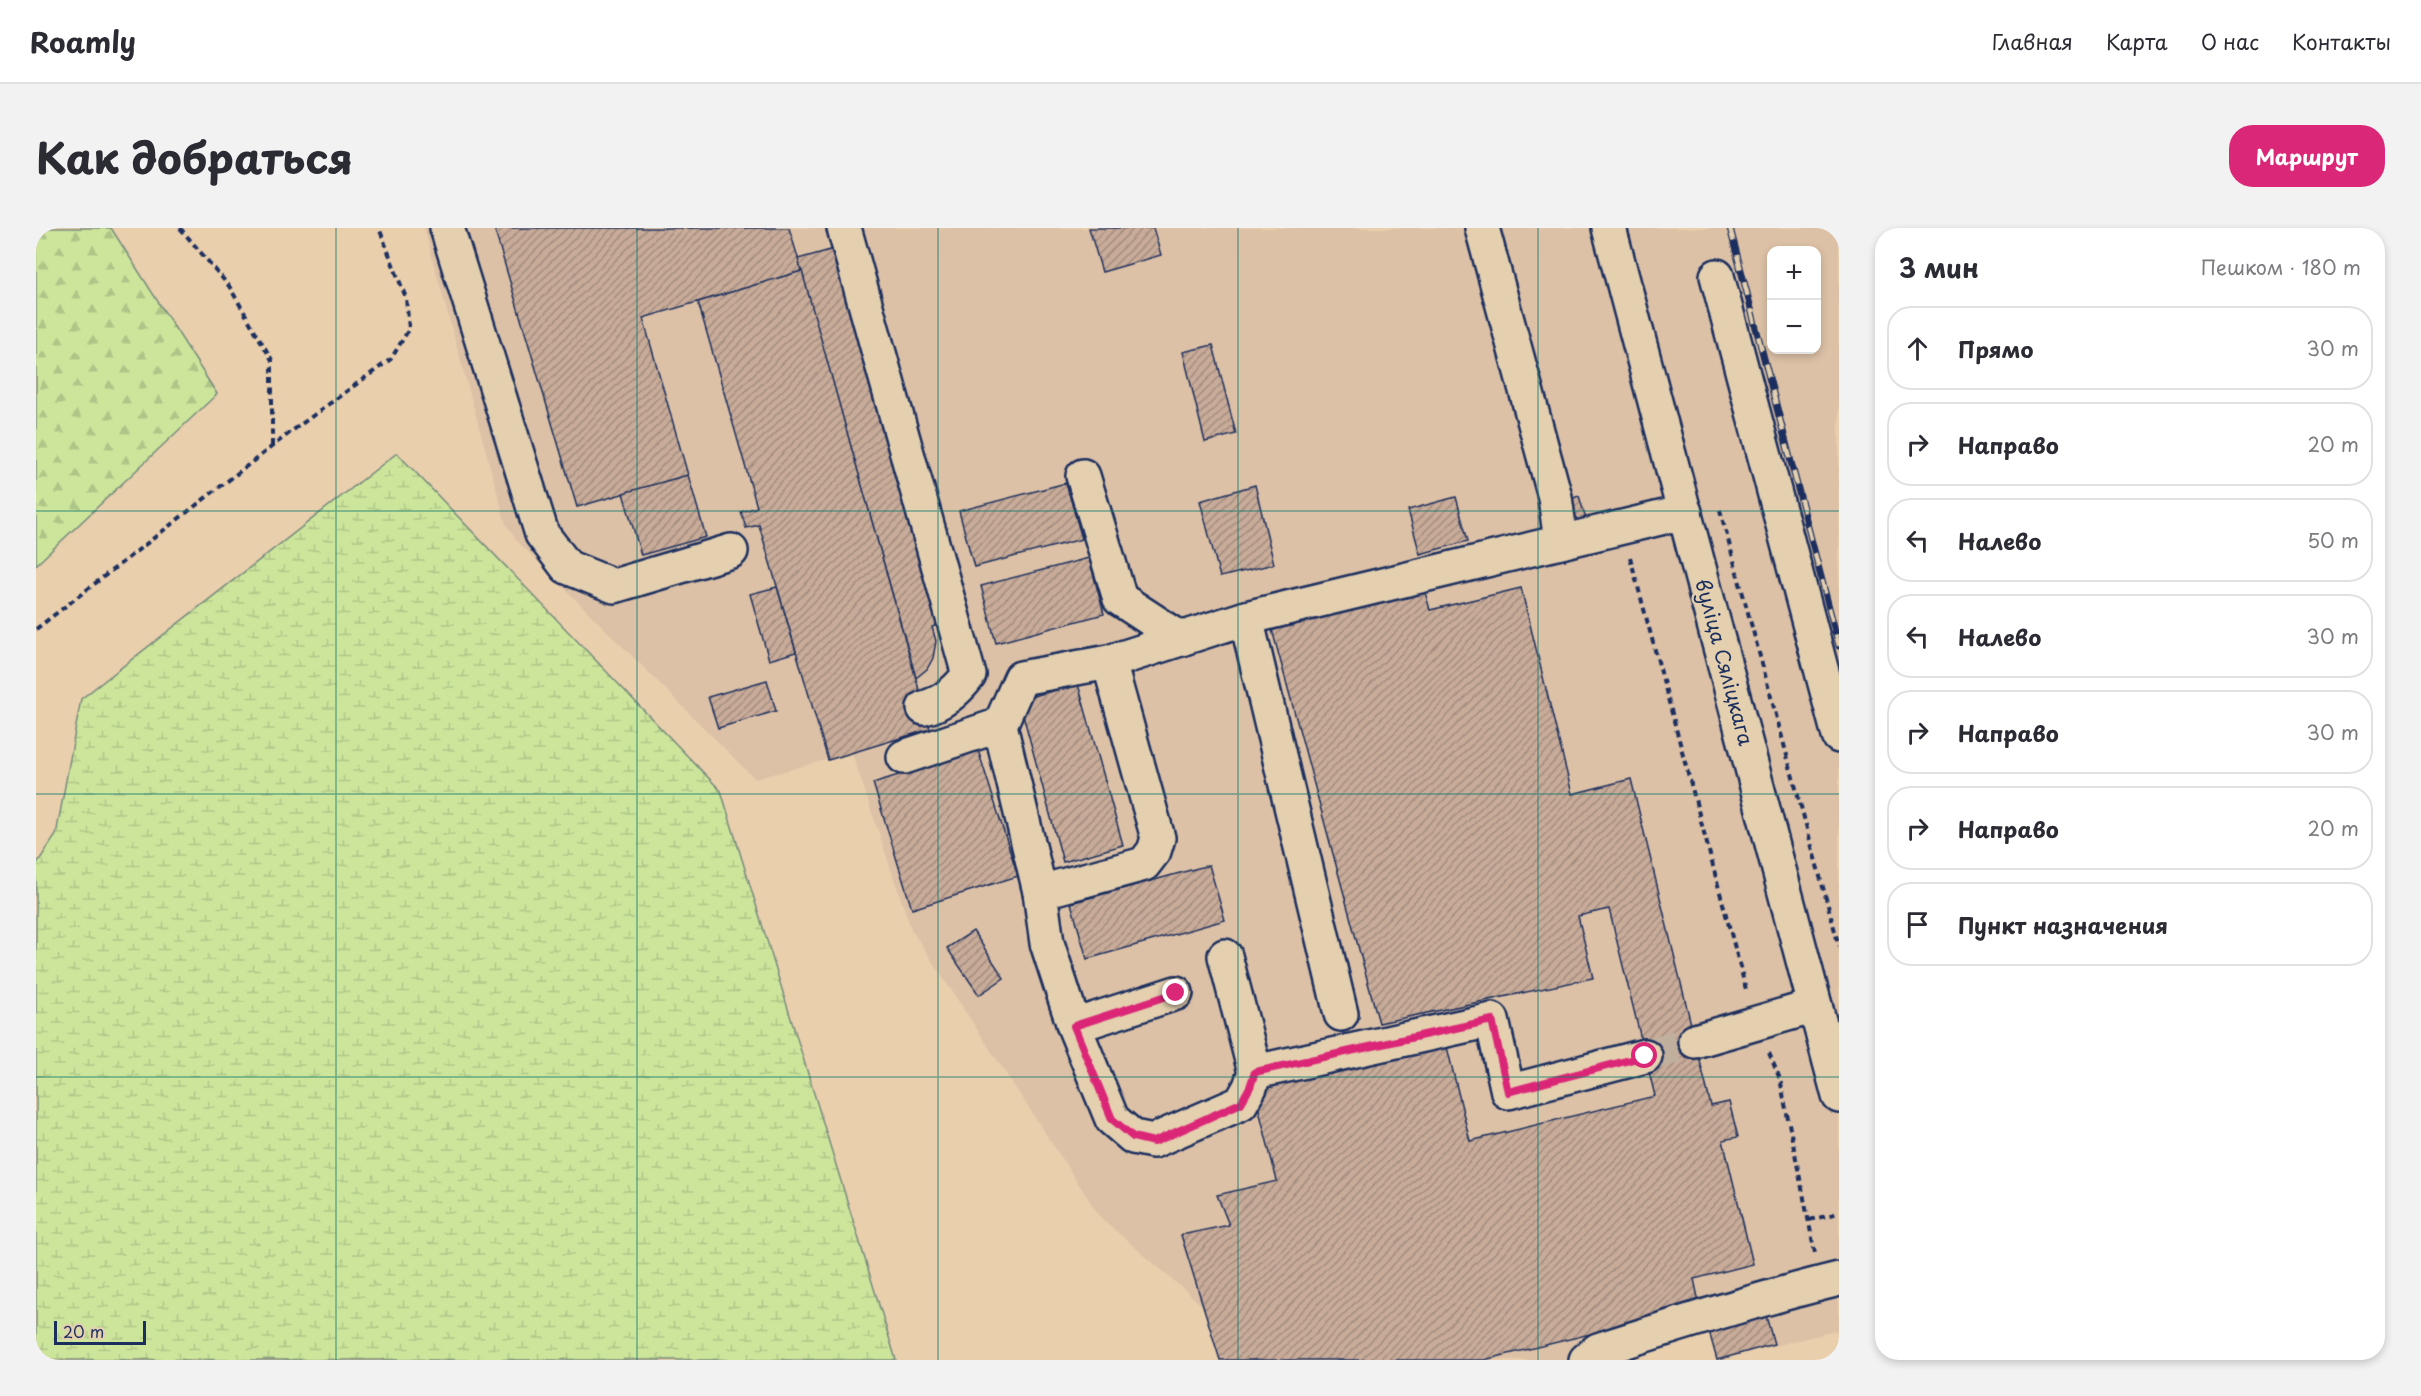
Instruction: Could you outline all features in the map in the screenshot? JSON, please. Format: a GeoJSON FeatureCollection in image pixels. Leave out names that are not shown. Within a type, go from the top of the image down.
{"type":"FeatureCollection","features":[{"type":"Feature","properties":{"kind":"street"},"geometry":{"type":"LineString","coordinates":[[447,228],[542,534],[567,567],[614,586],[731,550]]}},
{"type":"Feature","properties":{"kind":"street"},"geometry":{"type":"LineString","coordinates":[[844,228],[969,675],[958,690],[935,705],[924,708]]}},
{"type":"Feature","properties":{"kind":"street"},"geometry":{"type":"LineString","coordinates":[[1482,228],[1555,497],[1561,542]]}},
{"type":"Feature","properties":{"kind":"street","name":"вуліца Сяліцкага"},"geometry":{"type":"LineString","coordinates":[[1609,228],[1839,1096]]}},
{"type":"Feature","properties":{"kind":"street"},"geometry":{"type":"LineString","coordinates":[[1717,276],[1839,736]]}},
{"type":"Feature","properties":{"kind":"street"},"geometry":{"type":"LineString","coordinates":[[1083,476],[1120,599],[1181,639]]}},
{"type":"Feature","properties":{"kind":"street"},"geometry":{"type":"LineString","coordinates":[[1225,956],[1255,1072],[1250,1087],[1241,1103],[1154,1142],[1133,1137],[1112,1119],[1074,1026],[1047,943],[1040,892],[1000,725],[1021,678],[1109,662],[1246,618],[1685,512]]}},
{"type":"Feature","properties":{"kind":"street"},"geometry":{"type":"LineString","coordinates":[[1246,618],[1341,1014]]}},
{"type":"Feature","properties":{"kind":"street"},"geometry":{"type":"LineString","coordinates":[[1040,892],[1144,864],[1158,838],[1109,662]]}},
{"type":"Feature","properties":{"kind":"street"},"geometry":{"type":"LineString","coordinates":[[904,757],[1000,725]]}},
{"type":"Feature","properties":{"kind":"street"},"geometry":{"type":"LineString","coordinates":[[1074,1026],[1176,993]]}},
{"type":"Feature","properties":{"kind":"street"},"geometry":{"type":"LineString","coordinates":[[1695,1041],[1815,1006]]}},
{"type":"Feature","properties":{"kind":"street"},"geometry":{"type":"LineString","coordinates":[[1255,1072],[1492,1020],[1508,1092],[1645,1056]]}},
{"type":"Feature","properties":{"kind":"street"},"geometry":{"type":"LineString","coordinates":[[1586,1360],[1598,1350],[1608,1346],[1768,1296],[1830,1282]]}},
{"type":"Feature","properties":{"kind":"path"},"geometry":{"type":"LineString","coordinates":[[180,228],[230,286],[272,360],[272,447]]}},
{"type":"Feature","properties":{"kind":"path"},"geometry":{"type":"LineString","coordinates":[[36,629],[272,447],[391,359],[409,329],[406,298],[379,228]]}},
{"type":"Feature","properties":{"kind":"path"},"geometry":{"type":"LineString","coordinates":[[1717,501],[1839,946]]}},
{"type":"Feature","properties":{"kind":"path"},"geometry":{"type":"LineString","coordinates":[[1627,526],[1634,577],[1749,1000],[1780,1079],[1809,1220],[1830,1282]]}},
{"type":"Feature","properties":{"kind":"path"},"geometry":{"type":"LineString","coordinates":[[1809,1220],[1839,1213]]}},
{"type":"Feature","properties":{"kind":"shaded area"},"geometry":{"type":"Polygon","coordinates":[[[424,228],[1839,228],[1839,1330],[1717,1360],[1710,1335],[1617,1360],[1220,1360],[1203,1306],[1101,1218],[911,929],[852,753],[755,779],[517,541],[506,524],[424,228]]]}},
{"type":"Feature","properties":{"kind":"green space"},"geometry":{"type":"Polygon","coordinates":[[[36,228],[111,228],[217,394],[36,565],[36,228]]]}},
{"type":"Feature","properties":{"kind":"green space"},"geometry":{"type":"Polygon","coordinates":[[[397,453],[721,791],[896,1360],[36,1360],[36,865],[56,835],[81,699],[397,453]]]}},
{"type":"Feature","properties":{"kind":"building"},"geometry":{"type":"Polygon","coordinates":[[[494,228],[789,228],[802,271],[643,318],[688,475],[577,507],[494,228]]]}},
{"type":"Feature","properties":{"kind":"building"},"geometry":{"type":"Polygon","coordinates":[[[1089,228],[1153,228],[1161,255],[1102,272],[1089,228]]]}},
{"type":"Feature","properties":{"kind":"building"},"geometry":{"type":"Polygon","coordinates":[[[834,249],[939,625],[932,627],[936,641],[933,658],[927,669],[916,678],[798,259],[834,249]]]}},
{"type":"Feature","properties":{"kind":"building"},"geometry":{"type":"Polygon","coordinates":[[[802,271],[930,729],[828,760],[759,525],[746,528],[741,512],[757,507],[698,302],[802,271]]]}},
{"type":"Feature","properties":{"kind":"building"},"geometry":{"type":"Polygon","coordinates":[[[1213,345],[1236,434],[1205,442],[1183,352],[1213,345]]]}},
{"type":"Feature","properties":{"kind":"building"},"geometry":{"type":"Polygon","coordinates":[[[688,475],[706,537],[641,555],[623,493],[688,475]]]}},
{"type":"Feature","properties":{"kind":"building"},"geometry":{"type":"Polygon","coordinates":[[[1066,483],[1082,539],[974,567],[959,511],[1066,483]]]}},
{"type":"Feature","properties":{"kind":"building"},"geometry":{"type":"Polygon","coordinates":[[[1255,485],[1274,564],[1220,577],[1200,501],[1255,485]]]}},
{"type":"Feature","properties":{"kind":"building"},"geometry":{"type":"Polygon","coordinates":[[[1579,496],[1586,519],[1570,524],[1563,501],[1579,496]]]}},
{"type":"Feature","properties":{"kind":"building"},"geometry":{"type":"Polygon","coordinates":[[[1456,497],[1468,541],[1420,554],[1408,510],[1456,497]]]}},
{"type":"Feature","properties":{"kind":"building"},"geometry":{"type":"Polygon","coordinates":[[[1089,558],[1104,614],[996,643],[981,586],[1089,558]]]}},
{"type":"Feature","properties":{"kind":"building"},"geometry":{"type":"Polygon","coordinates":[[[777,587],[796,652],[769,660],[750,594],[777,587]]]}},
{"type":"Feature","properties":{"kind":"building"},"geometry":{"type":"Polygon","coordinates":[[[1424,588],[1430,610],[1521,588],[1572,794],[1631,779],[1711,1106],[1729,1102],[1738,1137],[1723,1140],[1753,1264],[1694,1279],[1700,1307],[1484,1360],[1220,1360],[1181,1235],[1229,1225],[1217,1195],[1277,1181],[1254,1090],[1446,1043],[1470,1141],[1655,1096],[1609,909],[1578,916],[1593,978],[1379,1023],[1271,626],[1424,588]]]}},
{"type":"Feature","properties":{"kind":"building"},"geometry":{"type":"Polygon","coordinates":[[[767,680],[776,711],[718,728],[708,697],[767,680]]]}},
{"type":"Feature","properties":{"kind":"building"},"geometry":{"type":"Polygon","coordinates":[[[1078,684],[1123,845],[1063,862],[1019,700],[1078,684]]]}},
{"type":"Feature","properties":{"kind":"building"},"geometry":{"type":"Polygon","coordinates":[[[978,750],[1018,876],[912,909],[873,783],[978,750]]]}},
{"type":"Feature","properties":{"kind":"building"},"geometry":{"type":"Polygon","coordinates":[[[1209,865],[1225,920],[1087,959],[1071,903],[1209,865]]]}},
{"type":"Feature","properties":{"kind":"building"},"geometry":{"type":"Polygon","coordinates":[[[973,931],[1004,978],[979,995],[947,948],[973,931]]]}},
{"type":"Feature","properties":{"kind":"building"},"geometry":{"type":"Polygon","coordinates":[[[1764,1309],[1774,1344],[1717,1360],[1710,1335],[1712,1323],[1764,1309]]]}},
{"type":"Feature","properties":{"kind":"tunnel"},"geometry":{"type":"LineString","coordinates":[[1645,1056],[1695,1041]]}},
{"type":"Feature","properties":{"kind":"railway"},"geometry":{"type":"LineString","coordinates":[[1730,228],[1839,646]]}},
{"type":"Feature","properties":{"kind":"route"},"geometry":{"type":"LineString","coordinates":[[1176,993],[1074,1026],[1112,1119],[1133,1137],[1154,1142],[1241,1103],[1255,1072],[1492,1020],[1508,1092],[1645,1056]]}}]}
